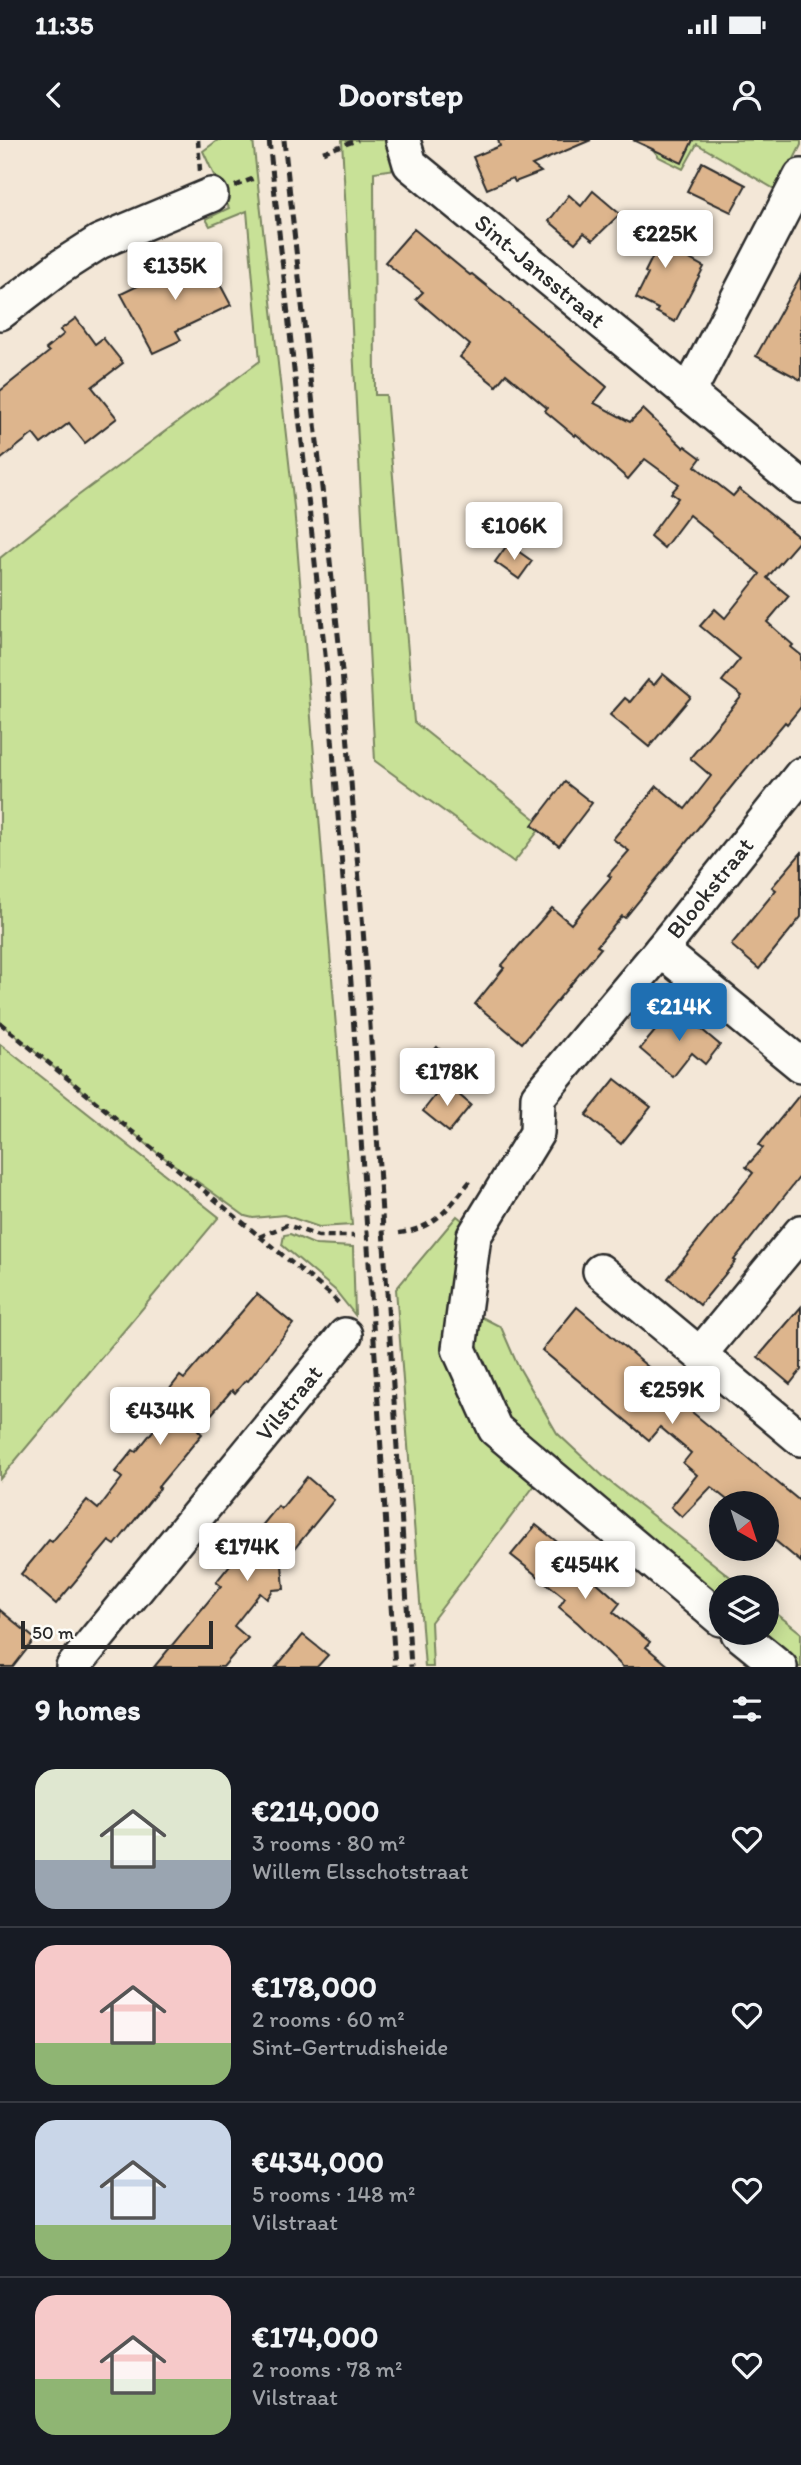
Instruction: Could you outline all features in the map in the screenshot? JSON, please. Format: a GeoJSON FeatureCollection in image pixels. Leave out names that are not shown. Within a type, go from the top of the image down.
{"type":"FeatureCollection","features":[{"type":"Feature","properties":{"kind":"street","name":"Sint-Jansstraat"},"geometry":{"type":"LineString","coordinates":[[403,140],[411,164],[801,486]]}},
{"type":"Feature","properties":{"kind":"street"},"geometry":{"type":"LineString","coordinates":[[688,394],[801,176]]}},
{"type":"Feature","properties":{"kind":"street"},"geometry":{"type":"LineString","coordinates":[[0,313],[60,267],[206,178]]}},
{"type":"Feature","properties":{"kind":"street","name":"Blookstraat"},"geometry":{"type":"LineString","coordinates":[[709,1609],[495,1429],[459,1349],[474,1236],[537,1133],[538,1097],[801,775]]}},
{"type":"Feature","properties":{"kind":"street"},"geometry":{"type":"LineString","coordinates":[[660,950],[801,1065]]}},
{"type":"Feature","properties":{"kind":"street"},"geometry":{"type":"LineString","coordinates":[[700,1354],[801,1232]]}},
{"type":"Feature","properties":{"kind":"street"},"geometry":{"type":"LineString","coordinates":[[600,1271],[801,1439]]}},
{"type":"Feature","properties":{"kind":"street","name":"Vilstraat"},"geometry":{"type":"LineString","coordinates":[[73,1667],[345,1335]]}},
{"type":"Feature","properties":{"kind":"street"},"geometry":{"type":"LineString","coordinates":[[753,1645],[780,1667]]}},
{"type":"Feature","properties":{"kind":"path"},"geometry":{"type":"LineString","coordinates":[[323,152],[358,140]]}},
{"type":"Feature","properties":{"kind":"path"},"geometry":{"type":"LineString","coordinates":[[0,1023],[342,1307],[347,1318],[345,1335]]}},
{"type":"Feature","properties":{"kind":"path"},"geometry":{"type":"LineString","coordinates":[[259,1237],[288,1225],[318,1236],[354,1236]]}},
{"type":"Feature","properties":{"kind":"path"},"geometry":{"type":"LineString","coordinates":[[399,1233],[425,1227]]}},
{"type":"Feature","properties":{"kind":"green space"},"geometry":{"type":"Polygon","coordinates":[[[218,140],[253,140],[294,507],[352,1225],[319,1227],[284,1215],[253,1218],[245,1216],[155,1151],[0,1023],[0,558],[75,498],[260,361],[247,211],[210,226],[206,219],[229,208],[203,151],[218,140]]]}},
{"type":"Feature","properties":{"kind":"green space"},"geometry":{"type":"Polygon","coordinates":[[[342,140],[386,140],[396,169],[374,172],[375,395],[386,395],[414,722],[543,825],[514,862],[375,761],[342,140]]]}},
{"type":"Feature","properties":{"kind":"green space"},"geometry":{"type":"Polygon","coordinates":[[[645,140],[801,140],[801,145],[778,191],[697,144],[683,169],[659,157],[645,140]]]}},
{"type":"Feature","properties":{"kind":"green space"},"geometry":{"type":"Polygon","coordinates":[[[0,1044],[219,1217],[0,1479],[0,1044]]]}},
{"type":"Feature","properties":{"kind":"green space"},"geometry":{"type":"Polygon","coordinates":[[[457,1216],[462,1220],[463,1226],[452,1334],[538,1481],[431,1622],[433,1667],[425,1667],[396,1289],[457,1216]]]}},
{"type":"Feature","properties":{"kind":"green space"},"geometry":{"type":"Polygon","coordinates":[[[290,1234],[316,1245],[353,1247],[355,1315],[335,1290],[282,1245],[284,1235],[290,1234]]]}},
{"type":"Feature","properties":{"kind":"green space"},"geometry":{"type":"Polygon","coordinates":[[[470,1311],[501,1327],[517,1364],[557,1433],[605,1478],[728,1575],[709,1575],[709,1595],[502,1416],[477,1360],[470,1311]]]}},
{"type":"Feature","properties":{"kind":"green space"},"geometry":{"type":"Polygon","coordinates":[[[779,1616],[801,1633],[801,1667],[797,1667],[770,1645],[779,1645],[779,1616]]]}},
{"type":"Feature","properties":{"kind":"building"},"geometry":{"type":"Polygon","coordinates":[[[498,140],[591,140],[532,165],[541,172],[515,182],[513,178],[487,189],[473,157],[500,146],[498,140]]]}},
{"type":"Feature","properties":{"kind":"building"},"geometry":{"type":"Polygon","coordinates":[[[633,140],[693,140],[682,163],[633,140]]]}},
{"type":"Feature","properties":{"kind":"building"},"geometry":{"type":"Polygon","coordinates":[[[702,162],[746,185],[731,212],[687,191],[702,162]]]}},
{"type":"Feature","properties":{"kind":"building"},"geometry":{"type":"Polygon","coordinates":[[[593,191],[620,214],[593,240],[584,233],[575,243],[549,221],[569,195],[581,206],[593,191]]]}},
{"type":"Feature","properties":{"kind":"building"},"geometry":{"type":"Polygon","coordinates":[[[631,213],[683,240],[677,252],[704,267],[675,322],[656,312],[658,309],[636,298],[657,248],[623,230],[631,213]]]}},
{"type":"Feature","properties":{"kind":"building"},"geometry":{"type":"Polygon","coordinates":[[[414,229],[503,299],[607,387],[594,403],[630,422],[643,409],[684,448],[685,446],[701,458],[695,466],[733,496],[739,489],[801,539],[767,578],[789,596],[767,622],[801,655],[801,707],[787,724],[785,722],[625,918],[622,916],[597,946],[601,948],[522,1043],[475,1004],[504,968],[501,966],[552,908],[571,924],[611,877],[608,875],[629,851],[613,839],[657,786],[685,809],[711,776],[690,758],[742,696],[722,681],[740,659],[700,626],[715,609],[725,618],[760,574],[689,515],[664,548],[650,536],[678,498],[671,493],[679,484],[645,459],[628,479],[545,411],[547,408],[506,374],[496,386],[460,357],[470,345],[416,299],[423,292],[385,262],[414,229]]]}},
{"type":"Feature","properties":{"kind":"building"},"geometry":{"type":"Polygon","coordinates":[[[204,254],[231,305],[176,331],[181,340],[153,353],[121,294],[204,254]]]}},
{"type":"Feature","properties":{"kind":"building"},"geometry":{"type":"Polygon","coordinates":[[[801,275],[801,380],[756,356],[801,275]]]}},
{"type":"Feature","properties":{"kind":"building"},"geometry":{"type":"Polygon","coordinates":[[[76,318],[95,344],[103,338],[123,363],[92,387],[117,418],[85,443],[69,423],[41,444],[33,434],[0,460],[0,391],[49,352],[46,349],[64,334],[60,330],[76,318]]]}},
{"type":"Feature","properties":{"kind":"building"},"geometry":{"type":"Polygon","coordinates":[[[508,544],[532,561],[519,579],[495,562],[508,544]]]}},
{"type":"Feature","properties":{"kind":"building"},"geometry":{"type":"Polygon","coordinates":[[[663,674],[691,697],[649,747],[610,715],[625,698],[630,702],[648,680],[654,685],[663,674]]]}},
{"type":"Feature","properties":{"kind":"building"},"geometry":{"type":"Polygon","coordinates":[[[565,782],[592,803],[559,846],[532,825],[565,782]]]}},
{"type":"Feature","properties":{"kind":"building"},"geometry":{"type":"Polygon","coordinates":[[[801,853],[801,917],[759,969],[731,945],[776,890],[772,887],[801,853]]]}},
{"type":"Feature","properties":{"kind":"building"},"geometry":{"type":"Polygon","coordinates":[[[675,1007],[720,1045],[705,1064],[692,1053],[673,1077],[640,1049],[675,1007]]]}},
{"type":"Feature","properties":{"kind":"building"},"geometry":{"type":"Polygon","coordinates":[[[437,1047],[472,1076],[458,1093],[422,1064],[437,1047]]]}},
{"type":"Feature","properties":{"kind":"building"},"geometry":{"type":"Polygon","coordinates":[[[615,1079],[651,1107],[621,1144],[586,1115],[615,1079]]]}},
{"type":"Feature","properties":{"kind":"building"},"geometry":{"type":"Polygon","coordinates":[[[445,1083],[471,1105],[449,1132],[423,1111],[445,1083]]]}},
{"type":"Feature","properties":{"kind":"building"},"geometry":{"type":"Polygon","coordinates":[[[801,1093],[801,1175],[700,1305],[668,1278],[753,1173],[746,1167],[763,1148],[759,1145],[801,1093]]]}},
{"type":"Feature","properties":{"kind":"building"},"geometry":{"type":"Polygon","coordinates":[[[257,1294],[293,1324],[248,1381],[235,1393],[232,1390],[198,1430],[202,1434],[115,1545],[109,1541],[56,1604],[21,1574],[87,1500],[98,1509],[122,1478],[115,1472],[133,1450],[136,1452],[161,1421],[151,1413],[180,1376],[184,1379],[257,1294]]]}},
{"type":"Feature","properties":{"kind":"building"},"geometry":{"type":"Polygon","coordinates":[[[577,1307],[660,1377],[660,1401],[675,1398],[801,1502],[801,1562],[779,1544],[779,1491],[716,1491],[711,1487],[682,1517],[671,1507],[697,1475],[683,1463],[691,1453],[660,1427],[649,1440],[542,1350],[577,1307]]]}},
{"type":"Feature","properties":{"kind":"building"},"geometry":{"type":"Polygon","coordinates":[[[801,1307],[801,1370],[790,1384],[758,1357],[801,1307]]]}},
{"type":"Feature","properties":{"kind":"building"},"geometry":{"type":"Polygon","coordinates":[[[307,1477],[334,1500],[282,1564],[284,1589],[273,1590],[267,1599],[260,1593],[234,1626],[248,1638],[223,1667],[154,1667],[221,1586],[216,1582],[278,1506],[281,1509],[307,1477]]]}},
{"type":"Feature","properties":{"kind":"building"},"geometry":{"type":"Polygon","coordinates":[[[536,1525],[561,1545],[558,1548],[620,1603],[613,1612],[650,1642],[646,1647],[670,1667],[623,1667],[559,1607],[565,1598],[511,1555],[536,1525]]]}},
{"type":"Feature","properties":{"kind":"building"},"geometry":{"type":"Polygon","coordinates":[[[0,1610],[35,1639],[13,1667],[0,1667],[0,1610]]]}},
{"type":"Feature","properties":{"kind":"building"},"geometry":{"type":"Polygon","coordinates":[[[303,1635],[328,1655],[317,1667],[276,1667],[303,1635]]]}},
{"type":"Feature","properties":{"kind":"railway"},"geometry":{"type":"LineString","coordinates":[[269,140],[327,673],[351,983],[395,1667]]}},
{"type":"Feature","properties":{"kind":"railway"},"geometry":{"type":"LineString","coordinates":[[284,140],[342,671],[367,979],[411,1667]]}}]}
